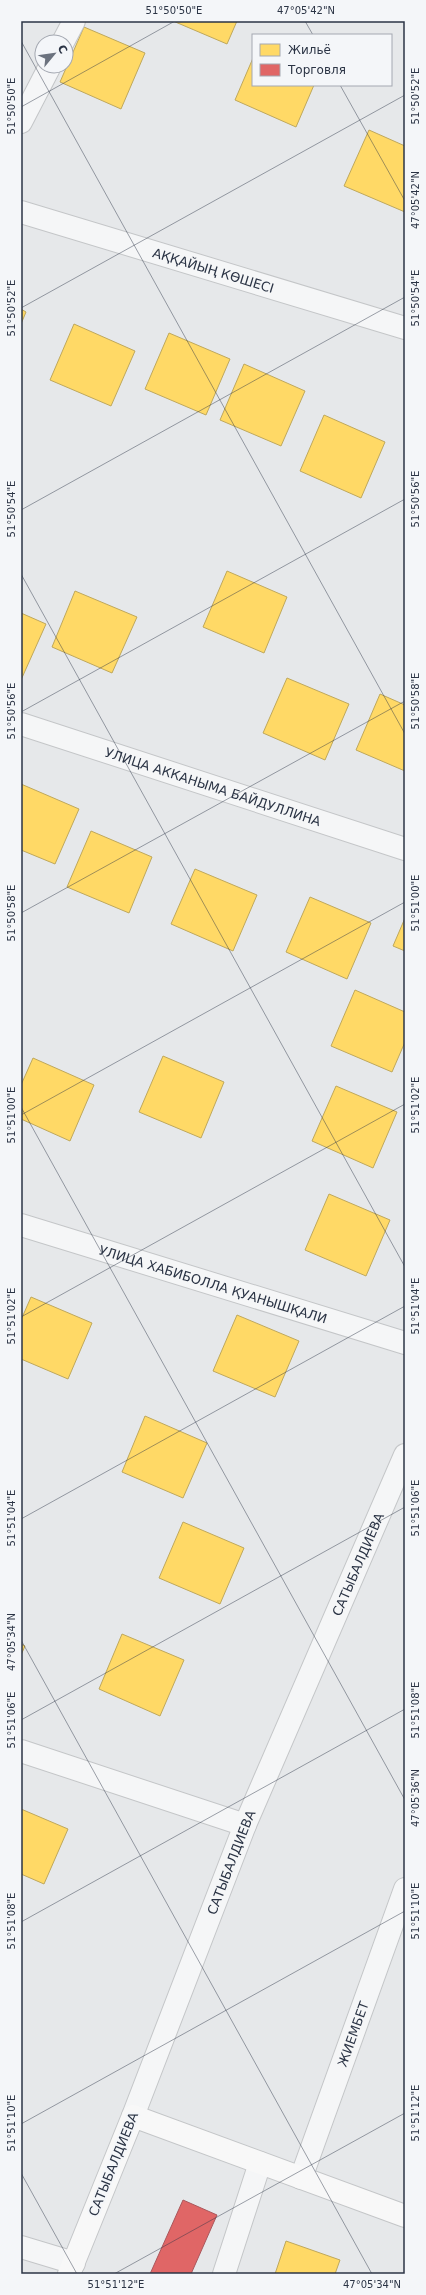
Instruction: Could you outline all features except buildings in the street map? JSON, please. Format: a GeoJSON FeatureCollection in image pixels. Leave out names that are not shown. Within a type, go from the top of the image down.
{"type":"FeatureCollection","features":[{"type":"Feature","properties":{"kind":"street"},"geometry":{"type":"LineString","coordinates":[[67,34],[74,21]]}},
{"type":"Feature","properties":{"kind":"street"},"geometry":{"type":"LineString","coordinates":[[21,122],[46,74]]}},
{"type":"Feature","properties":{"kind":"street","name":"АҚҚАЙЫҢ КӨШЕСІ"},"geometry":{"type":"LineString","coordinates":[[21,212],[405,328]]}},
{"type":"Feature","properties":{"kind":"street","name":"УЛИЦА АККАНЫМА БАЙДУЛЛИНА"},"geometry":{"type":"LineString","coordinates":[[21,724],[405,849]]}},
{"type":"Feature","properties":{"kind":"street","name":"УЛИЦА ХАБИБОЛЛА ҚУАНЫШҚАЛИ"},"geometry":{"type":"LineString","coordinates":[[21,1225],[405,1343]]}},
{"type":"Feature","properties":{"kind":"street","name":"САТЫБАЛДИЕВА"},"geometry":{"type":"LineString","coordinates":[[71,2269],[133,2116],[245,1825],[405,1455]]}},
{"type":"Feature","properties":{"kind":"street"},"geometry":{"type":"LineString","coordinates":[[21,1751],[245,1825]]}},
{"type":"Feature","properties":{"kind":"street","name":"ЖИЕМБЕТ"},"geometry":{"type":"LineString","coordinates":[[301,2178],[405,1889]]}},
{"type":"Feature","properties":{"kind":"street"},"geometry":{"type":"LineString","coordinates":[[133,2116],[405,2216]]}},
{"type":"Feature","properties":{"kind":"street"},"geometry":{"type":"LineString","coordinates":[[224,2274],[260,2163]]}},
{"type":"Feature","properties":{"kind":"street"},"geometry":{"type":"LineString","coordinates":[[21,2247],[71,2269]]}}]}
